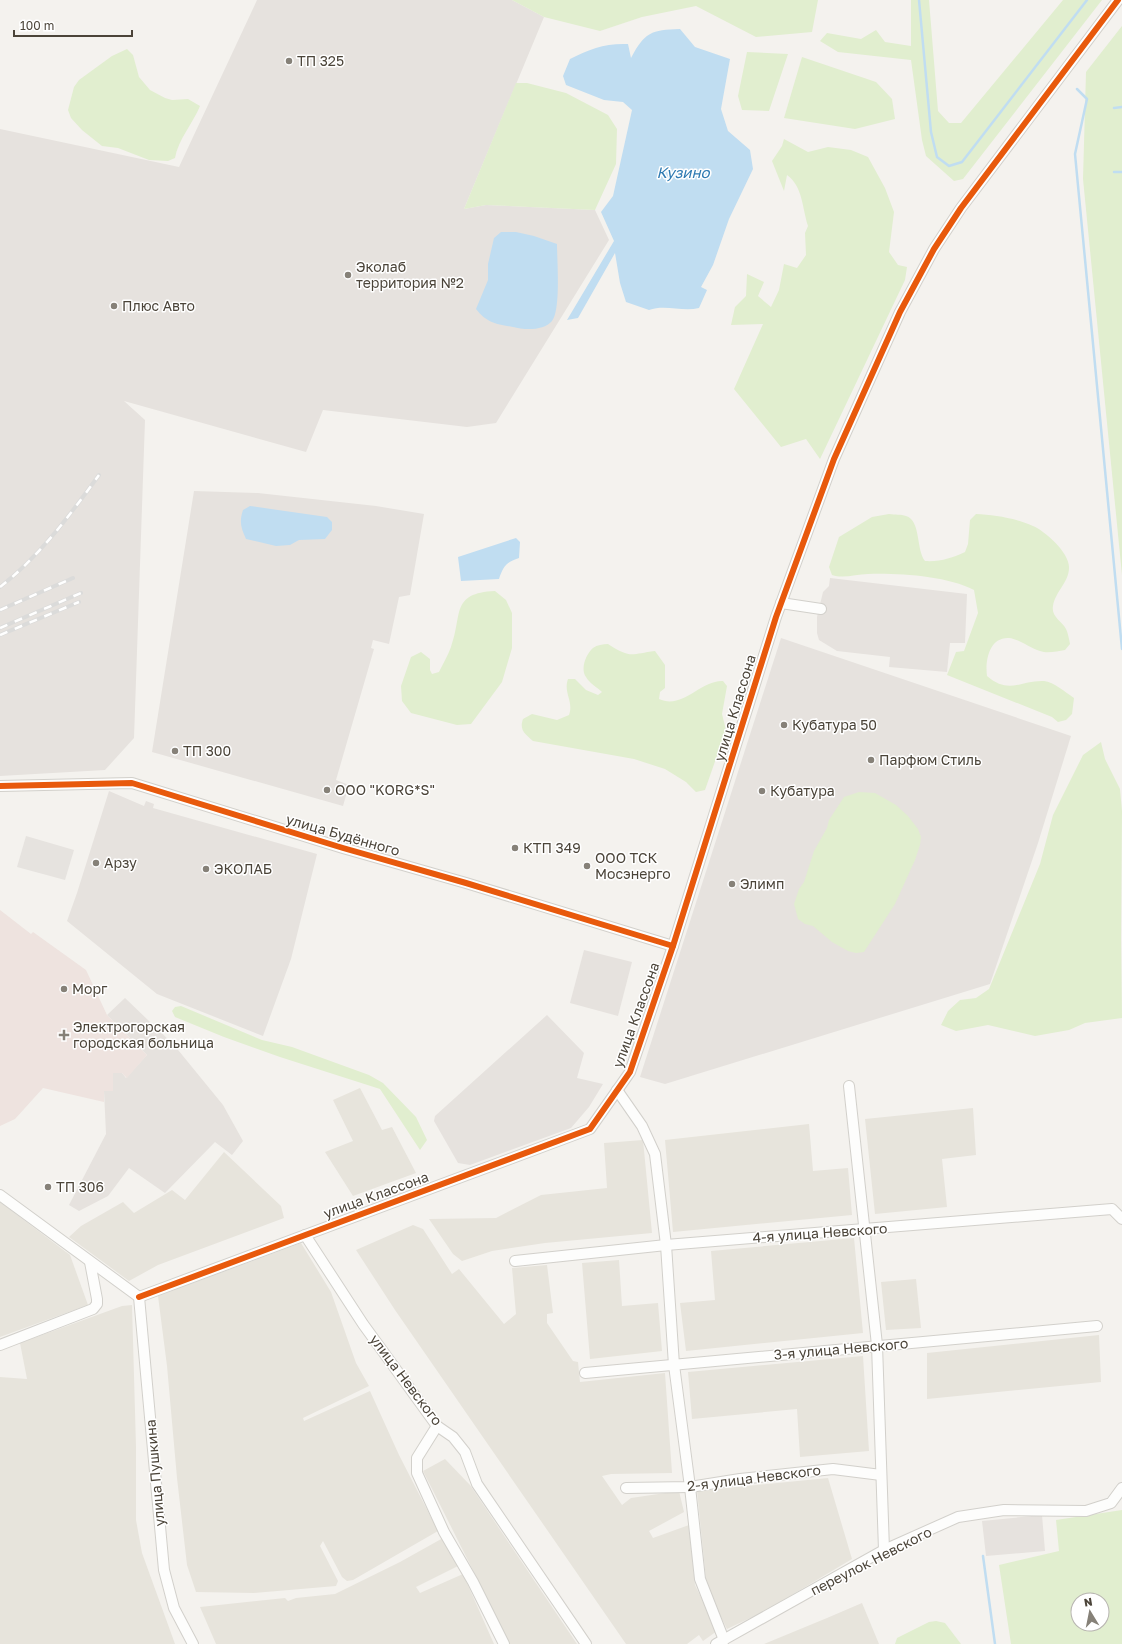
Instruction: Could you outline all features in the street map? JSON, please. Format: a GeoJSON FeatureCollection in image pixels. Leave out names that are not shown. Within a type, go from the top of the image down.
{"type":"FeatureCollection","features":[{"type":"Feature","properties":{"kind":"street","name":"улица Классона"},"geometry":{"type":"LineString","coordinates":[[139,1297],[590,1129],[630,1072],[673,946],[781,603],[834,459],[900,312],[934,249],[961,208],[1118,0]]}},
{"type":"Feature","properties":{"kind":"street"},"geometry":{"type":"LineString","coordinates":[[781,603],[821,609]]}},
{"type":"Feature","properties":{"kind":"street","name":"улица Будённого"},"geometry":{"type":"LineString","coordinates":[[0,786],[132,783],[336,846],[466,882],[673,946]]}},
{"type":"Feature","properties":{"kind":"street"},"geometry":{"type":"LineString","coordinates":[[849,1086],[877,1345],[884,1550]]}},
{"type":"Feature","properties":{"kind":"street"},"geometry":{"type":"LineString","coordinates":[[617,1090],[642,1126],[655,1154],[666,1245],[674,1365],[700,1579],[720,1642]]}},
{"type":"Feature","properties":{"kind":"street"},"geometry":{"type":"LineString","coordinates":[[0,1195],[139,1297]]}},
{"type":"Feature","properties":{"kind":"street","name":"4-я улица Невского"},"geometry":{"type":"LineString","coordinates":[[515,1262],[666,1245],[1112,1209],[1122,1219]]}},
{"type":"Feature","properties":{"kind":"street","name":"улица Невского"},"geometry":{"type":"LineString","coordinates":[[305,1235],[364,1324],[438,1426],[453,1437],[465,1452],[477,1484],[586,1644]]}},
{"type":"Feature","properties":{"kind":"street"},"geometry":{"type":"LineString","coordinates":[[0,1345],[92,1309],[98,1304],[90,1262]]}},
{"type":"Feature","properties":{"kind":"street","name":"улица Пушкина"},"geometry":{"type":"LineString","coordinates":[[139,1297],[164,1570],[174,1608],[193,1644]]}},
{"type":"Feature","properties":{"kind":"street","name":"3-я улица Невского"},"geometry":{"type":"LineString","coordinates":[[585,1373],[1097,1326]]}},
{"type":"Feature","properties":{"kind":"street"},"geometry":{"type":"LineString","coordinates":[[438,1426],[417,1458],[417,1473],[444,1532],[474,1582],[504,1644]]}},
{"type":"Feature","properties":{"kind":"street","name":"2-я улица Невского"},"geometry":{"type":"LineString","coordinates":[[626,1488],[690,1487],[833,1469],[882,1475]]}},
{"type":"Feature","properties":{"kind":"street","name":"переулок Невского"},"geometry":{"type":"LineString","coordinates":[[720,1642],[884,1550],[958,1518],[1004,1510],[1086,1512],[1111,1503],[1122,1488]]}},
{"type":"Feature","properties":{"kind":"shaded area"},"geometry":{"type":"Polygon","coordinates":[[[257,0],[512,0],[544,17],[464,209],[486,205],[595,210],[609,240],[496,423],[467,427],[323,410],[306,452],[124,401],[145,420],[134,738],[105,770],[0,776],[0,129],[179,167],[257,0]]]}},
{"type":"Feature","properties":{"kind":"shaded area"},"geometry":{"type":"Polygon","coordinates":[[[194,491],[258,493],[376,506],[424,514],[410,595],[399,597],[389,644],[373,640],[371,648],[374,649],[336,780],[349,785],[343,806],[152,752],[194,491]]]}},
{"type":"Feature","properties":{"kind":"shaded area"},"geometry":{"type":"Polygon","coordinates":[[[830,578],[967,594],[965,643],[950,643],[947,672],[889,667],[890,657],[837,651],[819,640],[817,633],[817,617],[823,592],[829,586],[830,578]]]}},
{"type":"Feature","properties":{"kind":"shaded area"},"geometry":{"type":"Polygon","coordinates":[[[781,638],[1071,736],[1038,843],[990,984],[665,1084],[640,1077],[781,638]]]}},
{"type":"Feature","properties":{"kind":"shaded area"},"geometry":{"type":"Polygon","coordinates":[[[109,791],[144,806],[146,801],[154,804],[153,808],[317,854],[291,959],[263,1036],[157,994],[67,921],[109,791]]]}},
{"type":"Feature","properties":{"kind":"shaded area"},"geometry":{"type":"Polygon","coordinates":[[[26,836],[74,850],[65,880],[17,867],[26,836]]]}},
{"type":"Feature","properties":{"kind":"shaded area","name":"Электрогорская городская больница"},"geometry":{"type":"Polygon","coordinates":[[[0,910],[31,934],[33,932],[86,970],[107,1015],[147,1055],[127,1078],[122,1073],[113,1073],[113,1091],[104,1091],[104,1102],[43,1088],[15,1119],[0,1126],[0,910]]]}},
{"type":"Feature","properties":{"kind":"shaded area"},"geometry":{"type":"Polygon","coordinates":[[[584,950],[632,962],[618,1016],[570,1003],[584,950]]]}},
{"type":"Feature","properties":{"kind":"shaded area"},"geometry":{"type":"Polygon","coordinates":[[[125,998],[174,1045],[223,1105],[243,1141],[232,1155],[215,1142],[165,1193],[129,1168],[108,1196],[79,1211],[69,1205],[106,1134],[104,1091],[113,1073],[122,1073],[126,1078],[147,1055],[107,1015],[125,998]]]}},
{"type":"Feature","properties":{"kind":"shaded area"},"geometry":{"type":"Polygon","coordinates":[[[547,1015],[584,1053],[577,1078],[603,1084],[589,1107],[571,1128],[470,1165],[458,1163],[434,1121],[435,1116],[547,1015]]]}},
{"type":"Feature","properties":{"kind":"shaded area"},"geometry":{"type":"Polygon","coordinates":[[[360,1088],[382,1130],[392,1127],[416,1173],[353,1196],[325,1152],[353,1141],[333,1100],[360,1088]]]}},
{"type":"Feature","properties":{"kind":"shaded area"},"geometry":{"type":"Polygon","coordinates":[[[973,1108],[976,1155],[942,1159],[947,1207],[875,1214],[865,1119],[973,1108]]]}},
{"type":"Feature","properties":{"kind":"shaded area"},"geometry":{"type":"Polygon","coordinates":[[[809,1124],[813,1171],[848,1168],[852,1215],[673,1232],[665,1140],[809,1124]]]}},
{"type":"Feature","properties":{"kind":"shaded area"},"geometry":{"type":"Polygon","coordinates":[[[643,1140],[652,1233],[545,1243],[492,1251],[462,1261],[453,1254],[429,1219],[496,1218],[541,1195],[607,1188],[604,1143],[643,1140]]]}},
{"type":"Feature","properties":{"kind":"shaded area"},"geometry":{"type":"Polygon","coordinates":[[[224,1152],[281,1206],[284,1218],[158,1265],[129,1281],[69,1237],[81,1226],[123,1202],[134,1213],[172,1190],[185,1200],[224,1152]]]}},
{"type":"Feature","properties":{"kind":"shaded area"},"geometry":{"type":"Polygon","coordinates":[[[0,1202],[70,1255],[88,1305],[0,1337],[0,1202]]]}},
{"type":"Feature","properties":{"kind":"shaded area"},"geometry":{"type":"Polygon","coordinates":[[[413,1225],[423,1229],[452,1274],[459,1269],[504,1324],[516,1314],[512,1268],[547,1265],[553,1313],[547,1314],[547,1323],[573,1361],[578,1362],[580,1382],[665,1373],[672,1473],[611,1474],[602,1476],[622,1505],[631,1498],[679,1491],[684,1512],[649,1531],[653,1538],[689,1525],[695,1585],[717,1631],[703,1641],[699,1635],[687,1644],[626,1644],[395,1310],[356,1250],[413,1225]]]}},
{"type":"Feature","properties":{"kind":"shaded area"},"geometry":{"type":"Polygon","coordinates":[[[854,1238],[863,1333],[686,1351],[680,1303],[715,1300],[711,1251],[854,1238]]]}},
{"type":"Feature","properties":{"kind":"shaded area"},"geometry":{"type":"Polygon","coordinates":[[[301,1243],[331,1292],[356,1363],[369,1386],[303,1418],[304,1421],[370,1391],[399,1455],[438,1531],[353,1580],[347,1581],[342,1577],[323,1541],[320,1546],[338,1581],[336,1586],[254,1593],[196,1592],[187,1565],[177,1478],[167,1366],[158,1296],[301,1243]]]}},
{"type":"Feature","properties":{"kind":"shaded area"},"geometry":{"type":"Polygon","coordinates":[[[619,1260],[622,1306],[658,1303],[662,1351],[590,1359],[582,1263],[619,1260]]]}},
{"type":"Feature","properties":{"kind":"shaded area"},"geometry":{"type":"Polygon","coordinates":[[[916,1279],[921,1328],[886,1330],[881,1282],[916,1279]]]}},
{"type":"Feature","properties":{"kind":"shaded area"},"geometry":{"type":"Polygon","coordinates":[[[132,1305],[136,1447],[136,1520],[142,1553],[175,1644],[0,1644],[0,1377],[27,1379],[20,1343],[122,1306],[132,1305]]]}},
{"type":"Feature","properties":{"kind":"shaded area"},"geometry":{"type":"Polygon","coordinates":[[[1099,1335],[1101,1382],[927,1399],[927,1353],[1099,1335]]]}},
{"type":"Feature","properties":{"kind":"shaded area"},"geometry":{"type":"Polygon","coordinates":[[[863,1356],[869,1451],[800,1457],[797,1409],[692,1419],[688,1372],[863,1356]]]}},
{"type":"Feature","properties":{"kind":"shaded area"},"geometry":{"type":"Polygon","coordinates":[[[445,1459],[470,1485],[577,1644],[510,1644],[423,1471],[445,1459]]]}},
{"type":"Feature","properties":{"kind":"shaded area"},"geometry":{"type":"Polygon","coordinates":[[[828,1478],[852,1559],[765,1611],[727,1629],[707,1589],[697,1491],[828,1478]]]}},
{"type":"Feature","properties":{"kind":"shaded area"},"geometry":{"type":"Polygon","coordinates":[[[1042,1515],[1045,1551],[986,1556],[982,1521],[1042,1515]]]}},
{"type":"Feature","properties":{"kind":"shaded area"},"geometry":{"type":"Polygon","coordinates":[[[443,1538],[458,1566],[416,1587],[420,1593],[463,1574],[494,1644],[216,1644],[200,1607],[285,1598],[288,1601],[296,1598],[335,1594],[400,1562],[443,1538]]]}},
{"type":"Feature","properties":{"kind":"shaded area"},"geometry":{"type":"Polygon","coordinates":[[[862,1603],[879,1644],[764,1644],[827,1618],[862,1603]]]}},
{"type":"Feature","properties":{"kind":"green space"},"geometry":{"type":"Polygon","coordinates":[[[512,0],[818,0],[812,32],[756,37],[696,6],[642,17],[600,31],[544,17],[512,0]]]}},
{"type":"Feature","properties":{"kind":"green space"},"geometry":{"type":"Polygon","coordinates":[[[911,0],[929,0],[938,111],[949,123],[961,123],[1063,0],[1102,0],[963,179],[954,181],[926,156],[922,140],[911,60],[838,52],[820,41],[827,33],[861,39],[876,30],[885,42],[911,46],[911,0]]]}},
{"type":"Feature","properties":{"kind":"green space"},"geometry":{"type":"Polygon","coordinates":[[[1122,26],[1122,575],[1083,179],[1086,72],[1122,26]]]}},
{"type":"Feature","properties":{"kind":"green space"},"geometry":{"type":"Polygon","coordinates":[[[127,49],[133,55],[139,77],[150,90],[165,98],[172,100],[188,99],[200,106],[182,138],[175,158],[168,161],[149,160],[118,148],[102,146],[82,130],[71,118],[68,110],[74,87],[79,80],[112,56],[127,49]]]}},
{"type":"Feature","properties":{"kind":"green space"},"geometry":{"type":"Polygon","coordinates":[[[747,52],[788,54],[769,111],[742,110],[738,96],[747,52]]]}},
{"type":"Feature","properties":{"kind":"green space"},"geometry":{"type":"Polygon","coordinates":[[[802,57],[876,82],[892,99],[895,119],[855,129],[784,118],[802,57]]]}},
{"type":"Feature","properties":{"kind":"green space"},"geometry":{"type":"Polygon","coordinates":[[[516,83],[527,83],[566,93],[608,115],[617,129],[616,164],[595,210],[486,205],[464,209],[516,83]]]}},
{"type":"Feature","properties":{"kind":"green space"},"geometry":{"type":"Polygon","coordinates":[[[784,139],[808,152],[828,147],[851,150],[868,157],[885,188],[894,212],[889,252],[898,265],[907,267],[905,280],[820,459],[806,439],[781,447],[734,389],[763,324],[731,325],[735,307],[746,296],[747,274],[764,282],[758,296],[771,307],[779,290],[784,264],[797,268],[806,255],[805,233],[808,226],[799,191],[787,175],[784,191],[772,161],[782,146],[784,139]]]}},
{"type":"Feature","properties":{"kind":"green space"},"geometry":{"type":"Polygon","coordinates":[[[889,514],[904,515],[911,519],[916,529],[920,550],[925,561],[946,559],[965,552],[968,544],[970,520],[976,514],[1005,517],[1026,523],[1044,533],[1056,543],[1065,556],[1069,568],[1067,578],[1054,601],[1053,610],[1055,616],[1066,629],[1070,644],[1065,650],[1043,652],[1013,639],[1002,639],[997,641],[990,651],[987,664],[987,676],[995,682],[1009,686],[1036,681],[1052,683],[1074,698],[1072,714],[1066,720],[1058,722],[1052,717],[947,675],[956,652],[964,651],[978,613],[974,590],[950,581],[922,576],[880,574],[846,576],[832,575],[829,567],[839,537],[872,517],[889,514]]]}},
{"type":"Feature","properties":{"kind":"green space"},"geometry":{"type":"Polygon","coordinates":[[[495,591],[506,600],[512,613],[512,648],[502,682],[471,724],[457,725],[411,713],[402,701],[401,686],[411,657],[421,652],[430,659],[430,670],[432,674],[439,672],[451,647],[458,616],[464,601],[471,596],[495,591]]]}},
{"type":"Feature","properties":{"kind":"green space"},"geometry":{"type":"Polygon","coordinates":[[[608,644],[627,654],[655,651],[665,665],[665,688],[660,692],[659,699],[676,701],[715,682],[723,681],[727,686],[722,714],[726,730],[705,790],[696,792],[686,782],[665,769],[634,759],[533,741],[522,729],[523,719],[532,714],[557,720],[569,715],[570,705],[567,689],[568,679],[575,679],[586,690],[598,695],[602,692],[592,684],[584,674],[584,666],[586,658],[593,648],[608,644]]]}},
{"type":"Feature","properties":{"kind":"green space"},"geometry":{"type":"Polygon","coordinates":[[[1101,742],[1105,759],[1120,789],[1122,811],[1122,1018],[1085,1023],[1069,1030],[1035,1036],[988,1025],[956,1031],[941,1025],[948,1011],[960,1000],[976,998],[989,989],[1040,864],[1053,815],[1083,755],[1101,742]]]}},
{"type":"Feature","properties":{"kind":"green space"},"geometry":{"type":"Polygon","coordinates":[[[859,792],[875,793],[896,805],[908,816],[918,829],[921,837],[915,860],[895,904],[864,952],[856,953],[848,951],[832,942],[813,926],[805,924],[798,919],[794,904],[799,889],[804,882],[814,851],[827,828],[829,820],[844,797],[859,792]]]}},
{"type":"Feature","properties":{"kind":"green space"},"geometry":{"type":"Polygon","coordinates":[[[181,1006],[262,1040],[292,1047],[369,1075],[383,1083],[416,1117],[427,1140],[420,1150],[380,1089],[280,1057],[224,1037],[175,1017],[172,1011],[175,1007],[181,1006]]]}},
{"type":"Feature","properties":{"kind":"green space"},"geometry":{"type":"Polygon","coordinates":[[[1122,1510],[1122,1644],[1011,1644],[999,1565],[1059,1551],[1056,1520],[1122,1510]]]}},
{"type":"Feature","properties":{"kind":"green space"},"geometry":{"type":"Polygon","coordinates":[[[936,1621],[945,1623],[961,1644],[895,1644],[897,1638],[929,1622],[936,1621]]]}},
{"type":"Feature","properties":{"kind":"water","name":"Кузино"},"geometry":{"type":"Polygon","coordinates":[[[680,29],[695,47],[730,59],[721,109],[728,131],[750,150],[753,169],[729,219],[713,265],[701,287],[707,290],[699,308],[693,309],[655,308],[649,310],[626,302],[620,283],[615,253],[578,318],[567,320],[614,241],[601,212],[613,196],[632,110],[623,102],[604,100],[566,85],[563,76],[570,59],[584,52],[598,47],[628,44],[631,58],[640,43],[650,34],[662,30],[680,29]]]}},
{"type":"Feature","properties":{"kind":"water"},"geometry":{"type":"Polygon","coordinates":[[[501,232],[516,232],[534,236],[557,244],[557,307],[552,321],[544,327],[523,329],[497,324],[488,320],[476,309],[488,280],[488,264],[494,238],[501,232]]]}},
{"type":"Feature","properties":{"kind":"water"},"geometry":{"type":"Polygon","coordinates":[[[250,506],[327,517],[332,522],[332,530],[325,539],[299,540],[290,545],[276,546],[246,539],[242,528],[241,518],[243,510],[250,506]]]}},
{"type":"Feature","properties":{"kind":"water"},"geometry":{"type":"Polygon","coordinates":[[[516,538],[520,542],[519,558],[511,561],[506,566],[499,579],[461,581],[458,557],[516,538]]]}},
{"type":"Feature","properties":{"kind":"waterway"},"geometry":{"type":"LineString","coordinates":[[919,0],[931,132],[937,157],[949,166],[962,162],[1087,0]]}},
{"type":"Feature","properties":{"kind":"waterway"},"geometry":{"type":"LineString","coordinates":[[1077,89],[1087,99],[1075,154],[1122,649]]}},
{"type":"Feature","properties":{"kind":"waterway"},"geometry":{"type":"LineString","coordinates":[[1114,108],[1122,107]]}},
{"type":"Feature","properties":{"kind":"waterway"},"geometry":{"type":"LineString","coordinates":[[1114,172],[1122,172]]}},
{"type":"Feature","properties":{"kind":"waterway"},"geometry":{"type":"LineString","coordinates":[[983,1556],[995,1644]]}},
{"type":"Feature","properties":{"kind":"railway"},"geometry":{"type":"LineString","coordinates":[[0,587],[41,549],[99,475]]}},
{"type":"Feature","properties":{"kind":"railway"},"geometry":{"type":"LineString","coordinates":[[0,610],[73,578]]}},
{"type":"Feature","properties":{"kind":"railway"},"geometry":{"type":"LineString","coordinates":[[0,628],[81,593]]}},
{"type":"Feature","properties":{"kind":"railway"},"geometry":{"type":"LineString","coordinates":[[0,635],[79,602]]}},
{"type":"Feature","properties":{"kind":"cycle path"},"geometry":{"type":"LineString","coordinates":[[139,1297],[590,1129],[630,1072],[673,946],[776,617],[834,459],[900,312],[934,249],[961,208],[1118,0]]}},
{"type":"Feature","properties":{"kind":"cycle path"},"geometry":{"type":"LineString","coordinates":[[0,786],[132,783],[343,848],[466,883],[673,946]]}},
{"type":"Feature","properties":{"kind":"place","name":"ТП 325"},"geometry":{"type":"Point","coordinates":[289,61]}},
{"type":"Feature","properties":{"kind":"place","name":"Эколаб территория №2"},"geometry":{"type":"Point","coordinates":[348,275]}},
{"type":"Feature","properties":{"kind":"place","name":"Плюс Авто"},"geometry":{"type":"Point","coordinates":[114,306]}},
{"type":"Feature","properties":{"kind":"place","name":"Кубатура 50"},"geometry":{"type":"Point","coordinates":[784,725]}},
{"type":"Feature","properties":{"kind":"place","name":"ТП 300"},"geometry":{"type":"Point","coordinates":[175,751]}},
{"type":"Feature","properties":{"kind":"place","name":"Парфюм Стиль"},"geometry":{"type":"Point","coordinates":[871,760]}},
{"type":"Feature","properties":{"kind":"place","name":"ООО \"KORG*S\""},"geometry":{"type":"Point","coordinates":[327,790]}},
{"type":"Feature","properties":{"kind":"place","name":"Кубатура"},"geometry":{"type":"Point","coordinates":[762,791]}},
{"type":"Feature","properties":{"kind":"place","name":"КТП 349"},"geometry":{"type":"Point","coordinates":[515,848]}},
{"type":"Feature","properties":{"kind":"place","name":"Арзу"},"geometry":{"type":"Point","coordinates":[96,863]}},
{"type":"Feature","properties":{"kind":"place","name":"ООО ТСК Мосэнерго"},"geometry":{"type":"Point","coordinates":[587,866]}},
{"type":"Feature","properties":{"kind":"place","name":"ЭКОЛАБ"},"geometry":{"type":"Point","coordinates":[206,869]}},
{"type":"Feature","properties":{"kind":"place","name":"Элимп"},"geometry":{"type":"Point","coordinates":[732,884]}},
{"type":"Feature","properties":{"kind":"place","name":"Морг"},"geometry":{"type":"Point","coordinates":[64,989]}},
{"type":"Feature","properties":{"kind":"place","name":"Электрогорская городская больница"},"geometry":{"type":"Point","coordinates":[64,1035]}},
{"type":"Feature","properties":{"kind":"place","name":"ТП 306"},"geometry":{"type":"Point","coordinates":[48,1187]}}]}
